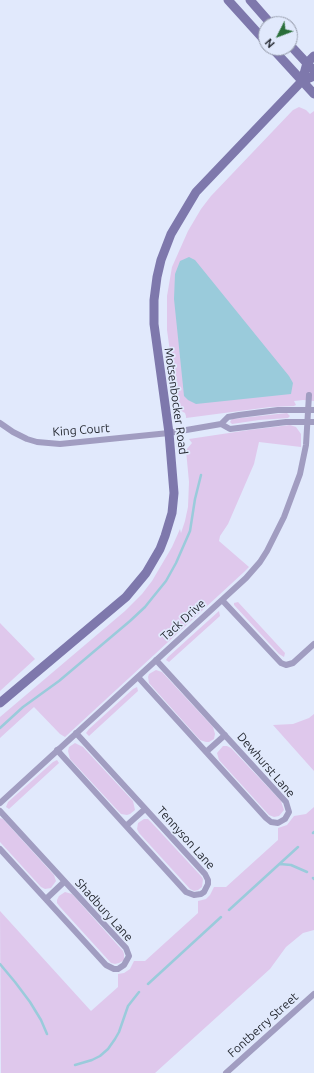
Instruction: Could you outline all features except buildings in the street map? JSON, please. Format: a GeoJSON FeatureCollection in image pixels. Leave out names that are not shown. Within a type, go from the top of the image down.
{"type":"FeatureCollection","features":[{"type":"Feature","properties":{"kind":"main road"},"geometry":{"type":"LineString","coordinates":[[228,0],[258,33]]}},
{"type":"Feature","properties":{"kind":"main road"},"geometry":{"type":"LineString","coordinates":[[250,0],[264,16]]}},
{"type":"Feature","properties":{"kind":"main road"},"geometry":{"type":"LineString","coordinates":[[298,53],[314,72]]}},
{"type":"Feature","properties":{"kind":"main road"},"geometry":{"type":"LineString","coordinates":[[279,56],[314,94]]}},
{"type":"Feature","properties":{"kind":"main road","name":"Motsenbocker Road"},"geometry":{"type":"LineString","coordinates":[[302,81],[307,63],[314,56]]}},
{"type":"Feature","properties":{"kind":"main road","name":"Motsenbocker Road"},"geometry":{"type":"LineString","coordinates":[[0,703],[112,610],[133,590],[146,573],[165,536],[172,513],[174,480],[156,337],[154,300],[159,269],[171,234],[196,192],[302,81],[314,76]]}},
{"type":"Feature","properties":{"kind":"street","name":"Tack Drive"},"geometry":{"type":"LineString","coordinates":[[0,802],[222,600],[256,567],[273,539],[290,503],[300,474],[311,421],[309,395]]}},
{"type":"Feature","properties":{"kind":"street"},"geometry":{"type":"LineString","coordinates":[[311,410],[278,410],[239,415],[228,417],[221,424],[230,429],[275,423],[311,421]]}},
{"type":"Feature","properties":{"kind":"street","name":"King Court"},"geometry":{"type":"LineString","coordinates":[[0,423],[27,439],[53,444],[91,442],[221,424]]}},
{"type":"Feature","properties":{"kind":"street"},"geometry":{"type":"LineString","coordinates":[[222,600],[281,663],[286,665],[293,663],[314,644]]}},
{"type":"Feature","properties":{"kind":"street","name":"Dewhurst Lane"},"geometry":{"type":"LineString","coordinates":[[138,677],[266,818],[272,822],[278,823],[285,819],[289,812],[286,802],[156,660]]}},
{"type":"Feature","properties":{"kind":"street"},"geometry":{"type":"LineString","coordinates":[[286,665],[286,672]]}},
{"type":"Feature","properties":{"kind":"street","name":"Tennyson Lane"},"geometry":{"type":"LineString","coordinates":[[57,750],[186,892],[194,895],[202,894],[208,884],[205,874],[76,733]]}},
{"type":"Feature","properties":{"kind":"street"},"geometry":{"type":"LineString","coordinates":[[206,752],[225,735]]}},
{"type":"Feature","properties":{"kind":"street"},"geometry":{"type":"LineString","coordinates":[[126,826],[145,809]]}},
{"type":"Feature","properties":{"kind":"street","name":"Shadbury Lane"},"geometry":{"type":"LineString","coordinates":[[0,811],[126,948],[129,956],[124,965],[118,969],[114,969],[106,965],[0,849]]}},
{"type":"Feature","properties":{"kind":"street"},"geometry":{"type":"LineString","coordinates":[[46,899],[64,882]]}},
{"type":"Feature","properties":{"kind":"street","name":"Fontberry Street"},"geometry":{"type":"LineString","coordinates":[[226,1073],[314,994]]}},
{"type":"Feature","properties":{"kind":"shaded area"},"geometry":{"type":"Polygon","coordinates":[[[299,107],[306,110],[310,114],[314,111],[314,401],[294,401],[296,405],[294,406],[270,407],[186,418],[185,413],[178,409],[167,330],[167,296],[172,267],[188,231],[201,209],[211,196],[293,110],[299,107]]]}},
{"type":"Feature","properties":{"kind":"shaded area"},"geometry":{"type":"Polygon","coordinates":[[[287,413],[290,416],[288,418],[232,424],[230,422],[232,419],[287,413]]]}},
{"type":"Feature","properties":{"kind":"shaded area"},"geometry":{"type":"Polygon","coordinates":[[[290,425],[296,427],[301,434],[301,447],[259,442],[254,464],[228,524],[220,536],[219,541],[249,567],[65,737],[60,734],[34,707],[0,738],[0,717],[125,611],[142,594],[152,581],[172,547],[180,529],[181,533],[185,521],[188,507],[189,482],[186,450],[192,443],[189,439],[290,425]]]}},
{"type":"Feature","properties":{"kind":"shaded area"},"geometry":{"type":"Polygon","coordinates":[[[238,602],[285,653],[284,657],[279,654],[234,605],[234,603],[238,602]]]}},
{"type":"Feature","properties":{"kind":"shaded area"},"geometry":{"type":"Polygon","coordinates":[[[219,611],[220,616],[169,662],[166,660],[168,657],[219,611]]]}},
{"type":"Feature","properties":{"kind":"shaded area"},"geometry":{"type":"Polygon","coordinates":[[[0,623],[35,659],[0,691],[0,623]]]}},
{"type":"Feature","properties":{"kind":"shaded area"},"geometry":{"type":"Polygon","coordinates":[[[156,670],[162,672],[213,727],[215,734],[214,739],[209,742],[200,740],[149,683],[149,674],[156,670]]]}},
{"type":"Feature","properties":{"kind":"shaded area"},"geometry":{"type":"Polygon","coordinates":[[[137,687],[138,691],[89,736],[86,733],[133,689],[137,687]]]}},
{"type":"Feature","properties":{"kind":"shaded area"},"geometry":{"type":"Polygon","coordinates":[[[314,714],[314,771],[273,725],[293,724],[309,718],[314,714]]]}},
{"type":"Feature","properties":{"kind":"shaded area"},"geometry":{"type":"Polygon","coordinates":[[[75,743],[83,747],[133,801],[135,810],[127,815],[121,814],[70,759],[68,751],[69,747],[75,743]]]}},
{"type":"Feature","properties":{"kind":"shaded area"},"geometry":{"type":"Polygon","coordinates":[[[223,746],[231,748],[281,801],[284,810],[279,816],[274,817],[269,815],[219,760],[217,753],[223,746]]]}},
{"type":"Feature","properties":{"kind":"shaded area"},"geometry":{"type":"Polygon","coordinates":[[[57,760],[59,763],[9,809],[6,807],[8,802],[57,760]]]}},
{"type":"Feature","properties":{"kind":"shaded area"},"geometry":{"type":"Polygon","coordinates":[[[314,807],[314,930],[303,933],[286,947],[270,969],[155,1073],[1,1073],[0,911],[91,1011],[118,987],[118,974],[124,973],[130,969],[134,961],[145,961],[198,913],[198,901],[206,899],[214,887],[226,887],[278,840],[278,828],[287,825],[294,816],[306,814],[314,807]]]}},
{"type":"Feature","properties":{"kind":"shaded area"},"geometry":{"type":"Polygon","coordinates":[[[0,818],[3,819],[54,875],[56,881],[51,888],[45,889],[41,887],[0,842],[0,818]]]}},
{"type":"Feature","properties":{"kind":"shaded area"},"geometry":{"type":"Polygon","coordinates":[[[144,819],[148,819],[151,822],[201,876],[203,879],[202,887],[194,891],[190,889],[139,833],[137,829],[138,823],[144,819]]]}},
{"type":"Feature","properties":{"kind":"shaded area"},"geometry":{"type":"Polygon","coordinates":[[[65,892],[72,894],[123,951],[124,960],[115,964],[111,963],[60,907],[57,900],[59,896],[65,892]]]}},
{"type":"Feature","properties":{"kind":"water"},"geometry":{"type":"Polygon","coordinates":[[[189,257],[195,260],[289,376],[293,383],[291,394],[196,404],[184,396],[174,299],[175,274],[180,261],[189,257]]]}},
{"type":"Feature","properties":{"kind":"waterway"},"geometry":{"type":"LineString","coordinates":[[0,728],[23,707],[59,681],[130,621],[145,607],[166,581],[176,563],[190,531],[195,499],[201,475]]}},
{"type":"Feature","properties":{"kind":"waterway"},"geometry":{"type":"LineString","coordinates":[[229,910],[298,847]]}},
{"type":"Feature","properties":{"kind":"waterway"},"geometry":{"type":"LineString","coordinates":[[280,864],[291,865],[307,872]]}},
{"type":"Feature","properties":{"kind":"waterway"},"geometry":{"type":"LineString","coordinates":[[148,984],[221,917]]}},
{"type":"Feature","properties":{"kind":"waterway"},"geometry":{"type":"LineString","coordinates":[[0,964],[30,1002],[41,1020],[47,1034]]}},
{"type":"Feature","properties":{"kind":"waterway"},"geometry":{"type":"LineString","coordinates":[[75,1065],[92,1060],[100,1056],[108,1049],[119,1032],[128,1006],[139,992]]}}]}
